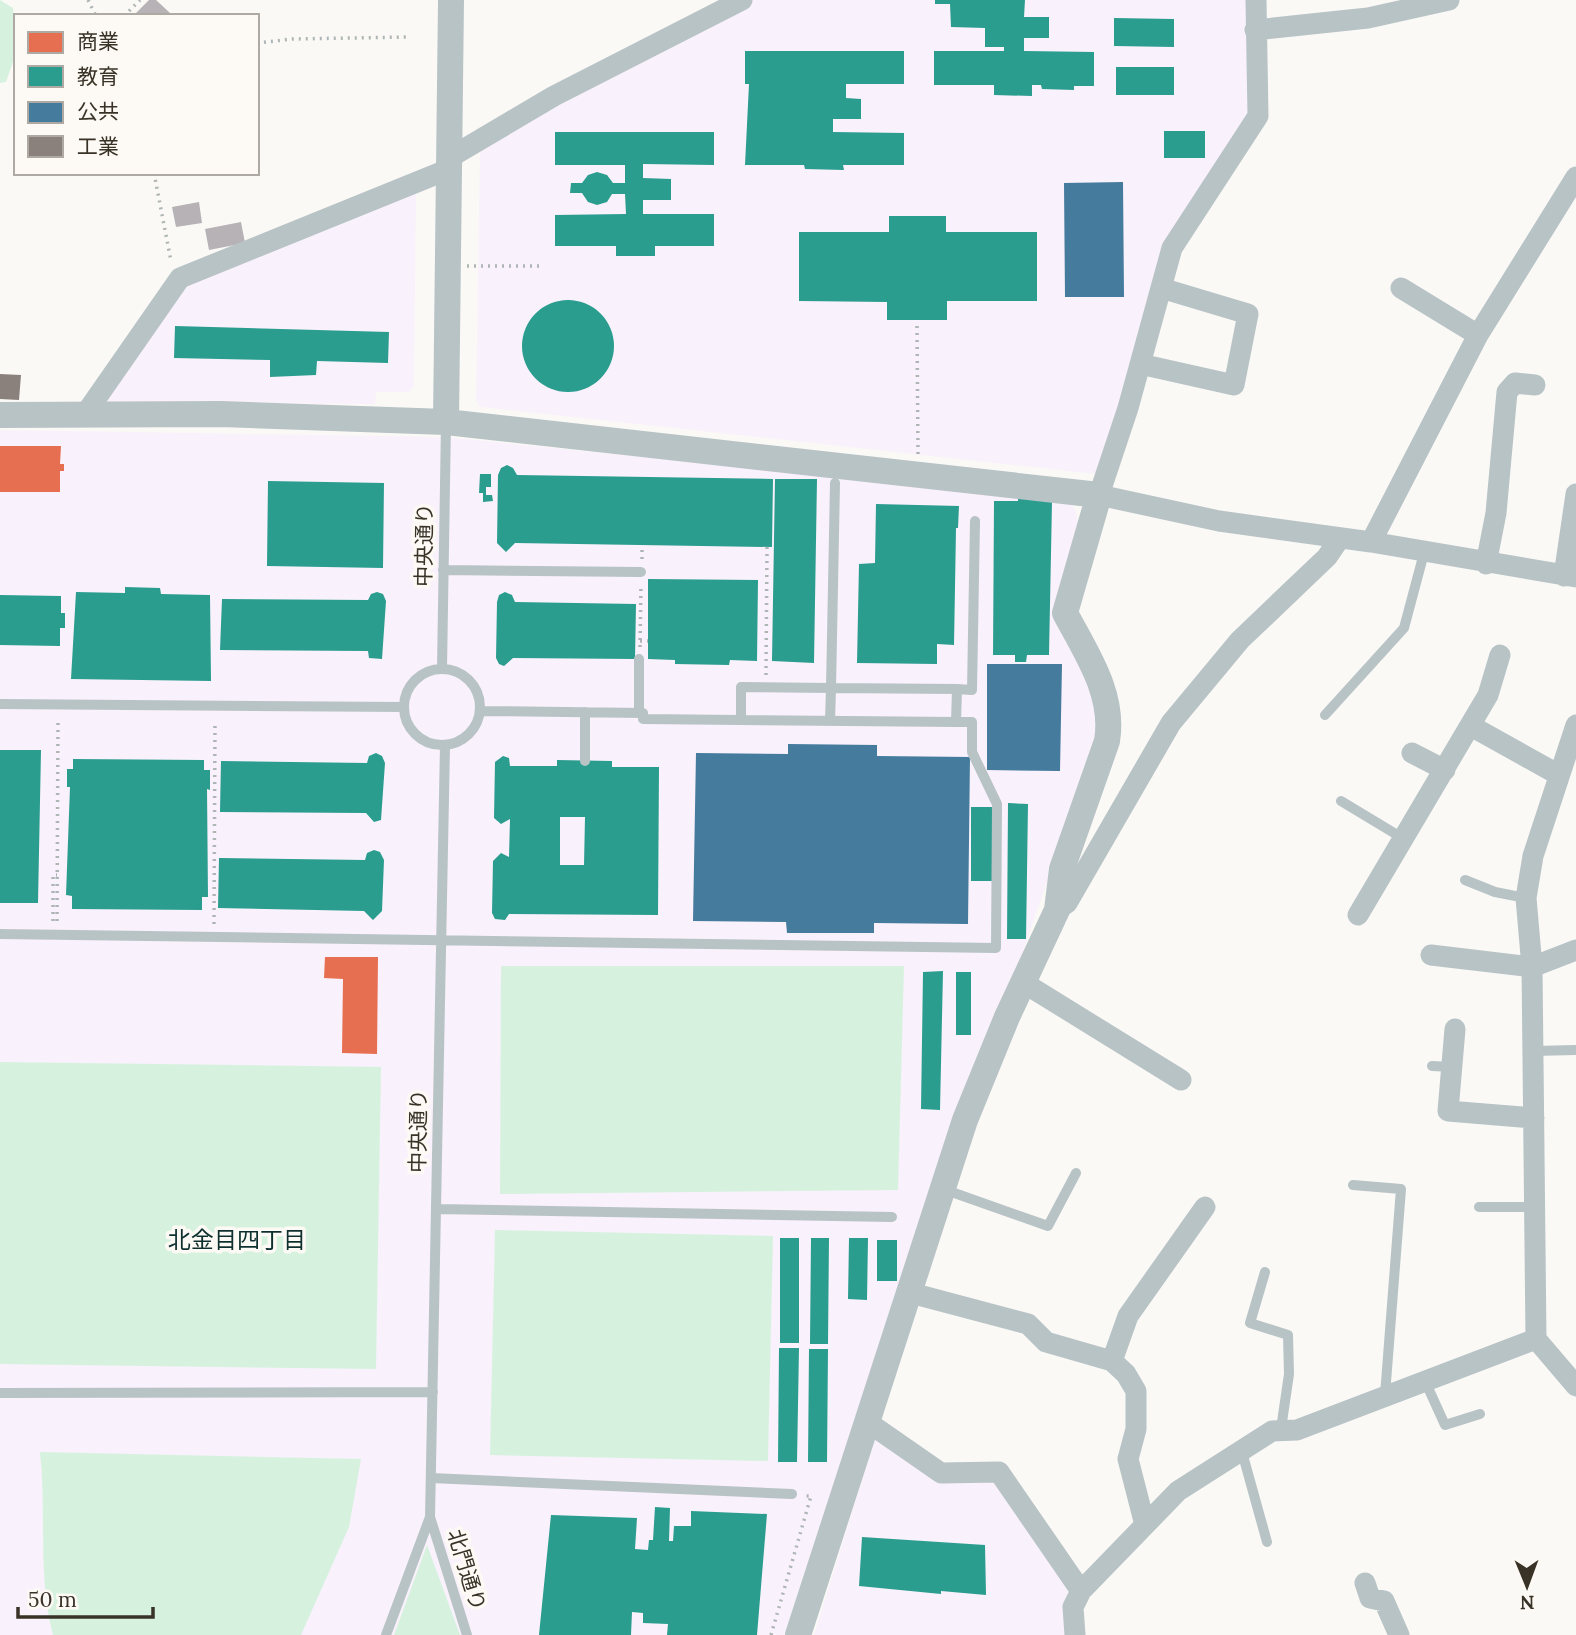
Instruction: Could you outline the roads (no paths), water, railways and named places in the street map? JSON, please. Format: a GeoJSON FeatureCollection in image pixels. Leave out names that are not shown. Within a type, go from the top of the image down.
{"type":"FeatureCollection","features":[{"type":"Feature","properties":{"kind":"street"},"geometry":{"type":"LineString","coordinates":[[446,422],[452,0]]}},
{"type":"Feature","properties":{"kind":"street"},"geometry":{"type":"LineString","coordinates":[[86,414],[180,278],[449,163],[554,96],[742,0]]}},
{"type":"Feature","properties":{"kind":"street"},"geometry":{"type":"LineString","coordinates":[[798,1635],[869,1423],[965,1120],[1058,910],[1062,869],[1098,769],[1110,723],[1103,687],[1065,612],[1172,248],[1258,116],[1255,0]]}},
{"type":"Feature","properties":{"kind":"street"},"geometry":{"type":"LineString","coordinates":[[1255,30],[1368,18],[1449,0]]}},
{"type":"Feature","properties":{"kind":"street"},"geometry":{"type":"LineString","coordinates":[[1371,542],[1478,335],[1576,177]]}},
{"type":"Feature","properties":{"kind":"street"},"geometry":{"type":"LineString","coordinates":[[1140,364],[1234,385],[1248,314],[1161,288]]}},
{"type":"Feature","properties":{"kind":"street"},"geometry":{"type":"LineString","coordinates":[[1401,288],[1478,335]]}},
{"type":"Feature","properties":{"kind":"street"},"geometry":{"type":"LineString","coordinates":[[1486,564],[1496,513],[1507,392],[1515,383],[1535,384]]}},
{"type":"Feature","properties":{"kind":"street"},"geometry":{"type":"LineString","coordinates":[[0,415],[221,414],[446,422],[1099,495],[1219,521],[1371,542],[1570,577],[1576,494]]}},
{"type":"Feature","properties":{"kind":"street"},"geometry":{"type":"LineString","coordinates":[[1058,910],[1067,903],[1171,723],[1240,640],[1327,557],[1340,538]]}},
{"type":"Feature","properties":{"kind":"street"},"geometry":{"type":"LineString","coordinates":[[1359,915],[1488,695],[1500,655]]}},
{"type":"Feature","properties":{"kind":"street"},"geometry":{"type":"LineString","coordinates":[[1576,725],[1533,856],[1527,898],[1532,967],[1536,1339],[1576,1386]]}},
{"type":"Feature","properties":{"kind":"street"},"geometry":{"type":"LineString","coordinates":[[1471,726],[1559,775]]}},
{"type":"Feature","properties":{"kind":"street"},"geometry":{"type":"LineString","coordinates":[[1412,752],[1445,770]]}},
{"type":"Feature","properties":{"kind":"street"},"geometry":{"type":"LineString","coordinates":[[1432,955],[1532,967],[1576,950]]}},
{"type":"Feature","properties":{"kind":"street"},"geometry":{"type":"LineString","coordinates":[[1024,983],[1181,1080]]}},
{"type":"Feature","properties":{"kind":"street"},"geometry":{"type":"LineString","coordinates":[[1455,1029],[1442,1067],[1448,1111],[1534,1118]]}},
{"type":"Feature","properties":{"kind":"street"},"geometry":{"type":"LineString","coordinates":[[1112,1362],[1128,1317],[1205,1207]]}},
{"type":"Feature","properties":{"kind":"street"},"geometry":{"type":"LineString","coordinates":[[911,1293],[1028,1324],[1046,1342],[1112,1362],[1126,1374],[1136,1391],[1136,1429],[1128,1459],[1145,1525]]}},
{"type":"Feature","properties":{"kind":"street"},"geometry":{"type":"LineString","coordinates":[[1075,1635],[1073,1607],[1082,1591],[1178,1491],[1272,1431],[1297,1430],[1536,1339]]}},
{"type":"Feature","properties":{"kind":"street"},"geometry":{"type":"LineString","coordinates":[[869,1423],[941,1473],[999,1472],[1082,1591]]}},
{"type":"Feature","properties":{"kind":"street"},"geometry":{"type":"LineString","coordinates":[[1364,1583],[1370,1598],[1384,1601],[1399,1635]]}},
{"type":"Feature","properties":{"kind":"lane","name":"中央通り"},"geometry":{"type":"LineString","coordinates":[[442,669],[446,422]]}},
{"type":"Feature","properties":{"kind":"lane"},"geometry":{"type":"LineString","coordinates":[[830,721],[835,483]]}},
{"type":"Feature","properties":{"kind":"lane"},"geometry":{"type":"LineString","coordinates":[[741,720],[741,687],[972,690],[975,522]]}},
{"type":"Feature","properties":{"kind":"lane"},"geometry":{"type":"LineString","coordinates":[[1325,715],[1404,628],[1424,553]]}},
{"type":"Feature","properties":{"kind":"lane"},"geometry":{"type":"LineString","coordinates":[[443,570],[641,572]]}},
{"type":"Feature","properties":{"kind":"lane"},"geometry":{"type":"LineString","coordinates":[[639,659],[639,713]]}},
{"type":"Feature","properties":{"kind":"lane"},"geometry":{"type":"LineString","coordinates":[[442,669],[464,676],[473,684],[480,711],[472,732],[462,740],[445,745],[424,741],[414,733],[407,722],[404,707],[411,685],[419,676],[442,669]]}},
{"type":"Feature","properties":{"kind":"lane"},"geometry":{"type":"LineString","coordinates":[[957,690],[957,722]]}},
{"type":"Feature","properties":{"kind":"lane"},"geometry":{"type":"LineString","coordinates":[[0,704],[404,707]]}},
{"type":"Feature","properties":{"kind":"lane"},"geometry":{"type":"LineString","coordinates":[[0,934],[996,947],[998,804],[972,752],[972,722],[643,719],[643,713],[480,711]]}},
{"type":"Feature","properties":{"kind":"lane"},"geometry":{"type":"LineString","coordinates":[[585,712],[585,761]]}},
{"type":"Feature","properties":{"kind":"lane","name":"中央通り"},"geometry":{"type":"LineString","coordinates":[[430,1517],[445,745]]}},
{"type":"Feature","properties":{"kind":"lane"},"geometry":{"type":"LineString","coordinates":[[1341,801],[1404,839]]}},
{"type":"Feature","properties":{"kind":"lane"},"geometry":{"type":"LineString","coordinates":[[1465,880],[1495,892],[1527,898]]}},
{"type":"Feature","properties":{"kind":"lane"},"geometry":{"type":"LineString","coordinates":[[1533,1051],[1576,1050]]}},
{"type":"Feature","properties":{"kind":"lane"},"geometry":{"type":"LineString","coordinates":[[943,1189],[1048,1226],[1076,1173]]}},
{"type":"Feature","properties":{"kind":"lane"},"geometry":{"type":"LineString","coordinates":[[1353,1185],[1401,1189],[1385,1395]]}},
{"type":"Feature","properties":{"kind":"lane"},"geometry":{"type":"LineString","coordinates":[[1479,1208],[1535,1206]]}},
{"type":"Feature","properties":{"kind":"lane"},"geometry":{"type":"LineString","coordinates":[[436,1209],[892,1217]]}},
{"type":"Feature","properties":{"kind":"lane"},"geometry":{"type":"LineString","coordinates":[[1265,1272],[1250,1323],[1289,1335],[1289,1374],[1280,1429]]}},
{"type":"Feature","properties":{"kind":"lane"},"geometry":{"type":"LineString","coordinates":[[1425,1381],[1445,1426],[1480,1414]]}},
{"type":"Feature","properties":{"kind":"lane"},"geometry":{"type":"LineString","coordinates":[[0,1393],[433,1392]]}},
{"type":"Feature","properties":{"kind":"lane"},"geometry":{"type":"LineString","coordinates":[[1242,1452],[1267,1542]]}},
{"type":"Feature","properties":{"kind":"lane"},"geometry":{"type":"LineString","coordinates":[[431,1478],[792,1494]]}},
{"type":"Feature","properties":{"kind":"lane"},"geometry":{"type":"LineString","coordinates":[[386,1635],[430,1517]]}},
{"type":"Feature","properties":{"kind":"lane","name":"北門通り"},"geometry":{"type":"LineString","coordinates":[[430,1517],[467,1635]]}},
{"type":"Feature","properties":{"kind":"district","name":"北金目四丁目"},"geometry":{"type":"Point","coordinates":[237,1239]}}]}
